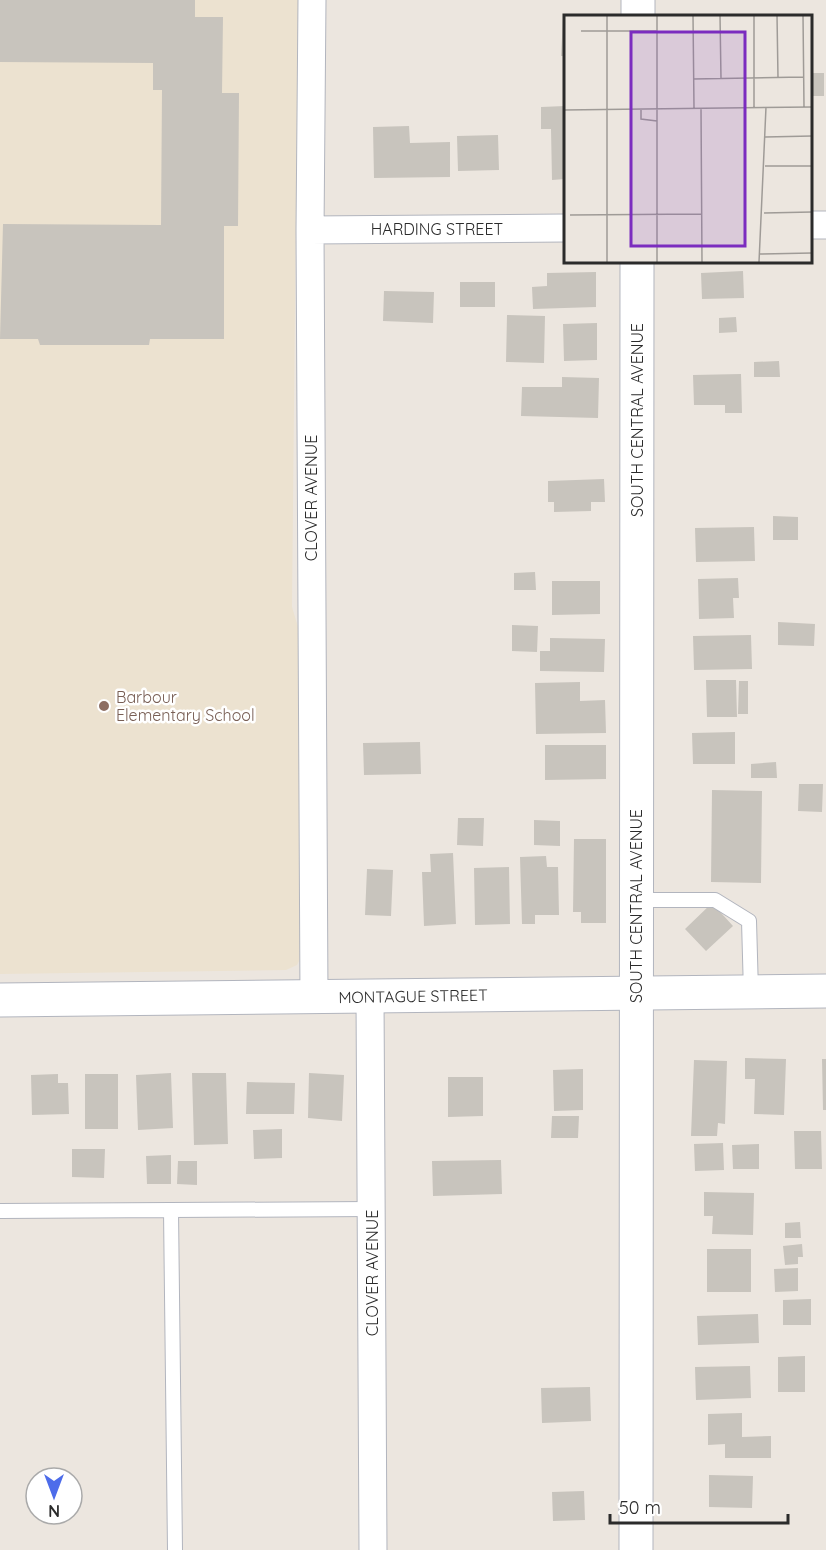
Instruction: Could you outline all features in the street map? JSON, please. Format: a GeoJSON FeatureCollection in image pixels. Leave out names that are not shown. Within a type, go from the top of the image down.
{"type":"FeatureCollection","features":[{"type":"Feature","properties":{"kind":"main road","name":"SOUTH CENTRAL AVENUE"},"geometry":{"type":"LineString","coordinates":[[636,1550],[637,262]]}},
{"type":"Feature","properties":{"kind":"main road","name":"MONTAGUE STREET"},"geometry":{"type":"LineString","coordinates":[[0,1000],[826,991]]}},
{"type":"Feature","properties":{"kind":"street","name":"CLOVER AVENUE"},"geometry":{"type":"LineString","coordinates":[[312,0],[310,230],[314,997]]}},
{"type":"Feature","properties":{"kind":"street","name":"HARDING STREET"},"geometry":{"type":"LineString","coordinates":[[310,230],[564,228]]}},
{"type":"Feature","properties":{"kind":"street","name":"CLOVER AVENUE"},"geometry":{"type":"LineString","coordinates":[[370,996],[374,1550]]}},
{"type":"Feature","properties":{"kind":"lane"},"geometry":{"type":"LineString","coordinates":[[636,900],[715,900],[748,921],[751,992]]}},
{"type":"Feature","properties":{"kind":"lane"},"geometry":{"type":"LineString","coordinates":[[0,1211],[371,1209]]}},
{"type":"Feature","properties":{"kind":"lane"},"geometry":{"type":"LineString","coordinates":[[171,1210],[175,1550]]}},
{"type":"Feature","properties":{"kind":"shaded area"},"geometry":{"type":"Polygon","coordinates":[[[0,0],[298,0],[292,607],[301,637],[303,953],[297,965],[286,970],[0,974],[0,0]]]}},
{"type":"Feature","properties":{"kind":"building"},"geometry":{"type":"Polygon","coordinates":[[[0,0],[195,0],[195,17],[223,17],[222,93],[239,93],[238,226],[224,226],[224,339],[150,339],[149,345],[40,345],[38,339],[0,339],[3,224],[161,225],[162,90],[153,90],[153,63],[0,62],[0,0]]]}},
{"type":"Feature","properties":{"kind":"building"},"geometry":{"type":"Polygon","coordinates":[[[563,19],[564,19],[564,56],[561,56],[563,19]]]}},
{"type":"Feature","properties":{"kind":"building"},"geometry":{"type":"Polygon","coordinates":[[[811,73],[824,73],[824,96],[811,96],[811,73]]]}},
{"type":"Feature","properties":{"kind":"building"},"geometry":{"type":"Polygon","coordinates":[[[564,106],[564,179],[552,180],[551,129],[541,129],[541,107],[564,106]]]}},
{"type":"Feature","properties":{"kind":"building"},"geometry":{"type":"Polygon","coordinates":[[[409,126],[410,143],[450,142],[450,177],[374,178],[373,127],[409,126]]]}},
{"type":"Feature","properties":{"kind":"building"},"geometry":{"type":"Polygon","coordinates":[[[498,135],[499,170],[458,171],[457,136],[498,135]]]}},
{"type":"Feature","properties":{"kind":"building"},"geometry":{"type":"Polygon","coordinates":[[[743,271],[744,298],[702,299],[701,273],[743,271]]]}},
{"type":"Feature","properties":{"kind":"building"},"geometry":{"type":"Polygon","coordinates":[[[596,272],[596,307],[533,309],[532,287],[547,286],[547,273],[596,272]]]}},
{"type":"Feature","properties":{"kind":"building"},"geometry":{"type":"Polygon","coordinates":[[[460,282],[495,282],[495,307],[460,307],[460,282]]]}},
{"type":"Feature","properties":{"kind":"building"},"geometry":{"type":"Polygon","coordinates":[[[384,291],[434,292],[433,323],[383,321],[384,291]]]}},
{"type":"Feature","properties":{"kind":"building"},"geometry":{"type":"Polygon","coordinates":[[[507,315],[545,316],[544,363],[506,362],[507,315]]]}},
{"type":"Feature","properties":{"kind":"building"},"geometry":{"type":"Polygon","coordinates":[[[736,317],[737,332],[719,333],[719,318],[736,317]]]}},
{"type":"Feature","properties":{"kind":"building"},"geometry":{"type":"Polygon","coordinates":[[[597,323],[597,360],[564,361],[563,324],[597,323]]]}},
{"type":"Feature","properties":{"kind":"building"},"geometry":{"type":"Polygon","coordinates":[[[779,361],[780,377],[754,377],[754,362],[779,361]]]}},
{"type":"Feature","properties":{"kind":"building"},"geometry":{"type":"Polygon","coordinates":[[[741,374],[742,413],[725,413],[725,405],[694,405],[693,375],[741,374]]]}},
{"type":"Feature","properties":{"kind":"building"},"geometry":{"type":"Polygon","coordinates":[[[562,377],[599,378],[598,418],[521,416],[522,387],[562,387],[562,377]]]}},
{"type":"Feature","properties":{"kind":"building"},"geometry":{"type":"Polygon","coordinates":[[[604,479],[605,502],[591,502],[591,511],[554,512],[554,502],[548,502],[548,481],[604,479]]]}},
{"type":"Feature","properties":{"kind":"building"},"geometry":{"type":"Polygon","coordinates":[[[773,516],[798,517],[798,540],[773,540],[773,516]]]}},
{"type":"Feature","properties":{"kind":"building"},"geometry":{"type":"Polygon","coordinates":[[[754,527],[755,561],[696,562],[695,528],[754,527]]]}},
{"type":"Feature","properties":{"kind":"building"},"geometry":{"type":"Polygon","coordinates":[[[535,572],[536,590],[514,590],[514,573],[535,572]]]}},
{"type":"Feature","properties":{"kind":"building"},"geometry":{"type":"Polygon","coordinates":[[[738,578],[739,598],[733,598],[734,618],[699,619],[698,579],[738,578]]]}},
{"type":"Feature","properties":{"kind":"building"},"geometry":{"type":"Polygon","coordinates":[[[552,581],[600,581],[600,614],[552,615],[552,581]]]}},
{"type":"Feature","properties":{"kind":"building"},"geometry":{"type":"Polygon","coordinates":[[[778,622],[815,624],[814,646],[778,645],[778,622]]]}},
{"type":"Feature","properties":{"kind":"building"},"geometry":{"type":"Polygon","coordinates":[[[512,625],[538,626],[537,652],[512,651],[512,625]]]}},
{"type":"Feature","properties":{"kind":"building"},"geometry":{"type":"Polygon","coordinates":[[[751,635],[752,669],[694,670],[693,636],[751,635]]]}},
{"type":"Feature","properties":{"kind":"building"},"geometry":{"type":"Polygon","coordinates":[[[550,638],[605,639],[604,672],[540,671],[540,651],[550,651],[550,638]]]}},
{"type":"Feature","properties":{"kind":"building"},"geometry":{"type":"Polygon","coordinates":[[[706,680],[736,680],[737,717],[707,717],[706,680]]]}},
{"type":"Feature","properties":{"kind":"building"},"geometry":{"type":"Polygon","coordinates":[[[739,681],[748,681],[748,714],[738,714],[739,681]]]}},
{"type":"Feature","properties":{"kind":"building"},"geometry":{"type":"Polygon","coordinates":[[[580,682],[580,701],[605,700],[606,733],[536,734],[535,683],[580,682]]]}},
{"type":"Feature","properties":{"kind":"building"},"geometry":{"type":"Polygon","coordinates":[[[735,732],[735,764],[693,764],[692,733],[735,732]]]}},
{"type":"Feature","properties":{"kind":"building"},"geometry":{"type":"Polygon","coordinates":[[[420,742],[421,774],[364,775],[363,743],[420,742]]]}},
{"type":"Feature","properties":{"kind":"building"},"geometry":{"type":"Polygon","coordinates":[[[545,745],[606,745],[606,779],[545,780],[545,745]]]}},
{"type":"Feature","properties":{"kind":"building"},"geometry":{"type":"Polygon","coordinates":[[[776,762],[777,778],[751,778],[751,764],[776,762]]]}},
{"type":"Feature","properties":{"kind":"building"},"geometry":{"type":"Polygon","coordinates":[[[799,784],[823,784],[822,812],[798,811],[799,784]]]}},
{"type":"Feature","properties":{"kind":"building"},"geometry":{"type":"Polygon","coordinates":[[[712,790],[762,791],[761,883],[711,882],[712,790]]]}},
{"type":"Feature","properties":{"kind":"building"},"geometry":{"type":"Polygon","coordinates":[[[458,818],[484,818],[483,846],[457,845],[458,818]]]}},
{"type":"Feature","properties":{"kind":"building"},"geometry":{"type":"Polygon","coordinates":[[[534,820],[560,821],[560,846],[534,845],[534,820]]]}},
{"type":"Feature","properties":{"kind":"building"},"geometry":{"type":"Polygon","coordinates":[[[574,839],[606,839],[606,923],[581,923],[581,912],[573,912],[574,839]]]}},
{"type":"Feature","properties":{"kind":"building"},"geometry":{"type":"Polygon","coordinates":[[[453,853],[456,924],[424,926],[422,872],[431,872],[430,854],[453,853]]]}},
{"type":"Feature","properties":{"kind":"building"},"geometry":{"type":"Polygon","coordinates":[[[546,856],[547,867],[558,867],[559,915],[535,915],[535,924],[522,924],[520,857],[546,856]]]}},
{"type":"Feature","properties":{"kind":"building"},"geometry":{"type":"Polygon","coordinates":[[[509,867],[510,924],[475,925],[474,868],[509,867]]]}},
{"type":"Feature","properties":{"kind":"building"},"geometry":{"type":"Polygon","coordinates":[[[367,869],[393,870],[391,916],[365,915],[367,869]]]}},
{"type":"Feature","properties":{"kind":"building"},"geometry":{"type":"Polygon","coordinates":[[[712,903],[733,926],[706,951],[685,929],[712,903]]]}},
{"type":"Feature","properties":{"kind":"building"},"geometry":{"type":"Polygon","coordinates":[[[745,1058],[786,1059],[784,1115],[754,1114],[755,1079],[745,1079],[745,1058]]]}},
{"type":"Feature","properties":{"kind":"building"},"geometry":{"type":"Polygon","coordinates":[[[822,1059],[826,1059],[826,1110],[823,1110],[822,1059]]]}},
{"type":"Feature","properties":{"kind":"building"},"geometry":{"type":"Polygon","coordinates":[[[694,1060],[727,1061],[725,1124],[718,1123],[717,1136],[691,1136],[694,1060]]]}},
{"type":"Feature","properties":{"kind":"building"},"geometry":{"type":"Polygon","coordinates":[[[583,1069],[583,1110],[554,1111],[553,1070],[583,1069]]]}},
{"type":"Feature","properties":{"kind":"building"},"geometry":{"type":"Polygon","coordinates":[[[171,1073],[173,1128],[138,1130],[136,1075],[171,1073]]]}},
{"type":"Feature","properties":{"kind":"building"},"geometry":{"type":"Polygon","coordinates":[[[192,1073],[226,1073],[228,1144],[194,1145],[192,1073]]]}},
{"type":"Feature","properties":{"kind":"building"},"geometry":{"type":"Polygon","coordinates":[[[309,1073],[344,1075],[342,1121],[308,1118],[309,1073]]]}},
{"type":"Feature","properties":{"kind":"building"},"geometry":{"type":"Polygon","coordinates":[[[58,1074],[58,1083],[68,1083],[69,1114],[32,1115],[31,1075],[58,1074]]]}},
{"type":"Feature","properties":{"kind":"building"},"geometry":{"type":"Polygon","coordinates":[[[85,1074],[118,1074],[118,1129],[85,1129],[85,1074]]]}},
{"type":"Feature","properties":{"kind":"building"},"geometry":{"type":"Polygon","coordinates":[[[448,1077],[483,1077],[483,1116],[448,1117],[448,1077]]]}},
{"type":"Feature","properties":{"kind":"building"},"geometry":{"type":"Polygon","coordinates":[[[247,1082],[295,1083],[294,1114],[246,1114],[247,1082]]]}},
{"type":"Feature","properties":{"kind":"building"},"geometry":{"type":"Polygon","coordinates":[[[552,1116],[579,1116],[578,1138],[551,1138],[552,1116]]]}},
{"type":"Feature","properties":{"kind":"building"},"geometry":{"type":"Polygon","coordinates":[[[282,1129],[282,1158],[254,1159],[253,1130],[282,1129]]]}},
{"type":"Feature","properties":{"kind":"building"},"geometry":{"type":"Polygon","coordinates":[[[794,1131],[821,1131],[822,1169],[795,1169],[794,1131]]]}},
{"type":"Feature","properties":{"kind":"building"},"geometry":{"type":"Polygon","coordinates":[[[723,1143],[724,1170],[695,1171],[694,1144],[723,1143]]]}},
{"type":"Feature","properties":{"kind":"building"},"geometry":{"type":"Polygon","coordinates":[[[759,1144],[759,1169],[733,1169],[732,1145],[759,1144]]]}},
{"type":"Feature","properties":{"kind":"building"},"geometry":{"type":"Polygon","coordinates":[[[72,1149],[105,1149],[104,1178],[72,1177],[72,1149]]]}},
{"type":"Feature","properties":{"kind":"building"},"geometry":{"type":"Polygon","coordinates":[[[171,1155],[171,1184],[147,1184],[146,1156],[171,1155]]]}},
{"type":"Feature","properties":{"kind":"building"},"geometry":{"type":"Polygon","coordinates":[[[501,1160],[502,1194],[433,1196],[432,1161],[501,1160]]]}},
{"type":"Feature","properties":{"kind":"building"},"geometry":{"type":"Polygon","coordinates":[[[178,1161],[197,1161],[197,1185],[177,1184],[178,1161]]]}},
{"type":"Feature","properties":{"kind":"building"},"geometry":{"type":"Polygon","coordinates":[[[704,1192],[754,1193],[753,1235],[712,1234],[713,1216],[704,1216],[704,1192]]]}},
{"type":"Feature","properties":{"kind":"building"},"geometry":{"type":"Polygon","coordinates":[[[800,1222],[801,1238],[785,1238],[785,1223],[800,1222]]]}},
{"type":"Feature","properties":{"kind":"building"},"geometry":{"type":"Polygon","coordinates":[[[802,1244],[803,1257],[798,1257],[798,1264],[785,1265],[783,1246],[802,1244]]]}},
{"type":"Feature","properties":{"kind":"building"},"geometry":{"type":"Polygon","coordinates":[[[707,1249],[751,1249],[751,1292],[707,1292],[707,1249]]]}},
{"type":"Feature","properties":{"kind":"building"},"geometry":{"type":"Polygon","coordinates":[[[798,1268],[798,1291],[775,1292],[774,1269],[798,1268]]]}},
{"type":"Feature","properties":{"kind":"building"},"geometry":{"type":"Polygon","coordinates":[[[811,1299],[811,1325],[783,1325],[783,1300],[811,1299]]]}},
{"type":"Feature","properties":{"kind":"building"},"geometry":{"type":"Polygon","coordinates":[[[758,1314],[759,1343],[698,1345],[697,1316],[758,1314]]]}},
{"type":"Feature","properties":{"kind":"building"},"geometry":{"type":"Polygon","coordinates":[[[805,1356],[805,1392],[778,1392],[778,1357],[805,1356]]]}},
{"type":"Feature","properties":{"kind":"building"},"geometry":{"type":"Polygon","coordinates":[[[750,1366],[751,1398],[696,1400],[695,1367],[750,1366]]]}},
{"type":"Feature","properties":{"kind":"building"},"geometry":{"type":"Polygon","coordinates":[[[590,1387],[591,1421],[542,1423],[541,1388],[590,1387]]]}},
{"type":"Feature","properties":{"kind":"building"},"geometry":{"type":"Polygon","coordinates":[[[742,1413],[742,1437],[771,1436],[771,1458],[725,1458],[725,1444],[708,1445],[708,1414],[742,1413]]]}},
{"type":"Feature","properties":{"kind":"building"},"geometry":{"type":"Polygon","coordinates":[[[709,1475],[753,1476],[752,1508],[709,1507],[709,1475]]]}},
{"type":"Feature","properties":{"kind":"building"},"geometry":{"type":"Polygon","coordinates":[[[584,1491],[585,1520],[553,1521],[552,1492],[584,1491]]]}},
{"type":"Feature","properties":{"kind":"place","name":"Barbour Elementary School"},"geometry":{"type":"Point","coordinates":[104,706]}}]}
